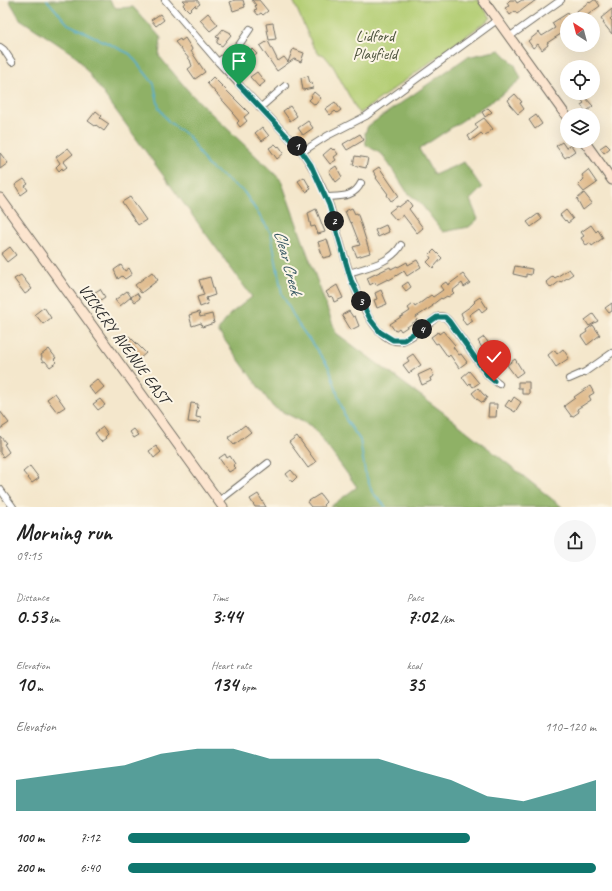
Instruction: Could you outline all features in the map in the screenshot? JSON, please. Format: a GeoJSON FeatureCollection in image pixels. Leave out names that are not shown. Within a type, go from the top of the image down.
{"type":"FeatureCollection","features":[{"type":"Feature","properties":{"kind":"street"},"geometry":{"type":"LineString","coordinates":[[165,0],[218,62],[302,152],[314,171],[326,197],[354,288],[376,328],[384,336],[393,340],[404,340],[437,317],[445,317],[488,376],[499,384]]}},
{"type":"Feature","properties":{"kind":"street"},"geometry":{"type":"LineString","coordinates":[[483,0],[560,108]]}},
{"type":"Feature","properties":{"kind":"street"},"geometry":{"type":"LineString","coordinates":[[509,37],[561,0]]}},
{"type":"Feature","properties":{"kind":"street"},"geometry":{"type":"LineString","coordinates":[[302,152],[327,136],[366,116],[497,20]]}},
{"type":"Feature","properties":{"kind":"street"},"geometry":{"type":"LineString","coordinates":[[218,62],[239,45],[250,29]]}},
{"type":"Feature","properties":{"kind":"street"},"geometry":{"type":"LineString","coordinates":[[0,47],[4,50],[12,62]]}},
{"type":"Feature","properties":{"kind":"street"},"geometry":{"type":"LineString","coordinates":[[260,108],[285,86]]}},
{"type":"Feature","properties":{"kind":"street"},"geometry":{"type":"LineString","coordinates":[[589,148],[612,180]]}},
{"type":"Feature","properties":{"kind":"street"},"geometry":{"type":"LineString","coordinates":[[326,197],[348,196],[352,194],[361,183]]}},
{"type":"Feature","properties":{"kind":"street","name":"VICKERY AVENUE EAST"},"geometry":{"type":"LineString","coordinates":[[0,198],[221,504]]}},
{"type":"Feature","properties":{"kind":"street"},"geometry":{"type":"LineString","coordinates":[[349,273],[384,261],[394,254],[401,245]]}},
{"type":"Feature","properties":{"kind":"street"},"geometry":{"type":"LineString","coordinates":[[569,378],[585,372],[612,353]]}},
{"type":"Feature","properties":{"kind":"street"},"geometry":{"type":"LineString","coordinates":[[221,504],[268,463]]}},
{"type":"Feature","properties":{"kind":"street"},"geometry":{"type":"LineString","coordinates":[[0,489],[13,507]]}},
{"type":"Feature","properties":{"kind":"green space"},"geometry":{"type":"Polygon","coordinates":[[[9,0],[109,0],[116,8],[133,7],[161,38],[159,56],[191,94],[281,180],[336,333],[444,413],[562,507],[330,507],[357,487],[313,427],[273,407],[218,331],[230,314],[252,297],[76,56],[20,19],[9,0]]]}},
{"type":"Feature","properties":{"kind":"green space","name":"Lidford Playfield"},"geometry":{"type":"Polygon","coordinates":[[[293,0],[478,0],[491,18],[359,114],[333,66],[324,55],[318,53],[312,44],[293,0]]]}},
{"type":"Feature","properties":{"kind":"green space"},"geometry":{"type":"Polygon","coordinates":[[[500,50],[515,65],[521,79],[504,93],[419,149],[434,175],[464,162],[482,188],[470,200],[478,219],[469,227],[443,232],[421,204],[407,192],[383,155],[366,145],[365,133],[368,126],[467,57],[500,50]]]}},
{"type":"Feature","properties":{"kind":"building"},"geometry":{"type":"Polygon","coordinates":[[[183,0],[197,0],[200,4],[196,7],[195,5],[189,11],[183,5],[185,2],[183,0]]]}},
{"type":"Feature","properties":{"kind":"building"},"geometry":{"type":"Polygon","coordinates":[[[235,0],[243,0],[245,7],[233,11],[230,2],[235,0]]]}},
{"type":"Feature","properties":{"kind":"building"},"geometry":{"type":"Polygon","coordinates":[[[252,0],[259,0],[268,11],[263,15],[261,13],[258,15],[254,10],[257,9],[255,6],[256,5],[252,0]]]}},
{"type":"Feature","properties":{"kind":"building"},"geometry":{"type":"Polygon","coordinates":[[[510,0],[515,0],[517,3],[522,0],[536,0],[517,14],[515,11],[510,15],[505,8],[509,6],[507,3],[510,0]]]}},
{"type":"Feature","properties":{"kind":"building"},"geometry":{"type":"Polygon","coordinates":[[[596,0],[600,6],[592,12],[575,12],[589,2],[590,3],[596,0]]]}},
{"type":"Feature","properties":{"kind":"building"},"geometry":{"type":"Polygon","coordinates":[[[612,9],[612,17],[610,19],[612,21],[612,34],[601,18],[612,9]]]}},
{"type":"Feature","properties":{"kind":"building"},"geometry":{"type":"Polygon","coordinates":[[[208,13],[218,25],[210,31],[200,20],[208,13]]]}},
{"type":"Feature","properties":{"kind":"building"},"geometry":{"type":"Polygon","coordinates":[[[160,14],[164,20],[156,26],[151,20],[160,14]]]}},
{"type":"Feature","properties":{"kind":"building"},"geometry":{"type":"Polygon","coordinates":[[[560,18],[560,35],[547,43],[548,45],[542,50],[538,44],[533,48],[528,41],[539,32],[542,36],[555,28],[552,23],[560,18]]]}},
{"type":"Feature","properties":{"kind":"building"},"geometry":{"type":"Polygon","coordinates":[[[273,23],[276,39],[269,40],[266,24],[273,23]]]}},
{"type":"Feature","properties":{"kind":"building"},"geometry":{"type":"Polygon","coordinates":[[[223,29],[231,33],[231,35],[222,46],[217,43],[219,38],[216,37],[223,29]]]}},
{"type":"Feature","properties":{"kind":"building"},"geometry":{"type":"Polygon","coordinates":[[[185,38],[192,49],[191,51],[205,72],[195,79],[188,69],[192,66],[190,60],[175,42],[180,39],[181,41],[185,38]]]}},
{"type":"Feature","properties":{"kind":"building"},"geometry":{"type":"Polygon","coordinates":[[[268,41],[278,61],[284,57],[288,62],[293,49],[304,53],[301,62],[294,59],[277,71],[260,46],[268,41]]]}},
{"type":"Feature","properties":{"kind":"building"},"geometry":{"type":"Polygon","coordinates":[[[252,49],[257,54],[240,69],[234,63],[252,49]]]}},
{"type":"Feature","properties":{"kind":"building"},"geometry":{"type":"Polygon","coordinates":[[[257,72],[265,82],[259,87],[250,77],[257,72]]]}},
{"type":"Feature","properties":{"kind":"building"},"geometry":{"type":"Polygon","coordinates":[[[308,76],[310,83],[312,82],[313,88],[303,90],[301,78],[308,76]]]}},
{"type":"Feature","properties":{"kind":"building"},"geometry":{"type":"Polygon","coordinates":[[[213,77],[249,113],[244,117],[247,121],[240,127],[237,123],[239,121],[233,114],[234,113],[207,83],[213,77]]]}},
{"type":"Feature","properties":{"kind":"building"},"geometry":{"type":"Polygon","coordinates":[[[314,92],[321,98],[315,105],[309,100],[314,92]]]}},
{"type":"Feature","properties":{"kind":"building"},"geometry":{"type":"Polygon","coordinates":[[[515,94],[522,102],[520,103],[524,109],[518,114],[510,105],[508,100],[515,94]]]}},
{"type":"Feature","properties":{"kind":"building"},"geometry":{"type":"Polygon","coordinates":[[[582,100],[588,100],[593,106],[591,108],[583,108],[581,105],[584,103],[582,100]]]}},
{"type":"Feature","properties":{"kind":"building"},"geometry":{"type":"Polygon","coordinates":[[[335,102],[341,110],[337,113],[335,111],[330,115],[325,109],[335,102]]]}},
{"type":"Feature","properties":{"kind":"building"},"geometry":{"type":"Polygon","coordinates":[[[290,106],[297,116],[290,121],[283,111],[290,106]]]}},
{"type":"Feature","properties":{"kind":"building"},"geometry":{"type":"Polygon","coordinates":[[[488,108],[492,112],[485,117],[482,112],[488,108]]]}},
{"type":"Feature","properties":{"kind":"building"},"geometry":{"type":"Polygon","coordinates":[[[96,111],[102,116],[100,118],[109,124],[104,131],[88,121],[96,111]]]}},
{"type":"Feature","properties":{"kind":"building"},"geometry":{"type":"Polygon","coordinates":[[[536,115],[542,124],[535,129],[529,120],[536,115]]]}},
{"type":"Feature","properties":{"kind":"building"},"geometry":{"type":"Polygon","coordinates":[[[484,118],[493,129],[484,136],[481,133],[471,141],[468,136],[478,128],[475,124],[484,118]]]}},
{"type":"Feature","properties":{"kind":"building"},"geometry":{"type":"Polygon","coordinates":[[[308,121],[313,128],[303,135],[298,128],[308,121]]]}},
{"type":"Feature","properties":{"kind":"building"},"geometry":{"type":"Polygon","coordinates":[[[262,127],[269,136],[262,141],[255,133],[262,127]]]}},
{"type":"Feature","properties":{"kind":"building"},"geometry":{"type":"Polygon","coordinates":[[[360,134],[364,140],[347,150],[343,144],[360,134]]]}},
{"type":"Feature","properties":{"kind":"building"},"geometry":{"type":"Polygon","coordinates":[[[560,143],[560,148],[573,148],[575,151],[565,158],[556,146],[560,143]]]}},
{"type":"Feature","properties":{"kind":"building"},"geometry":{"type":"Polygon","coordinates":[[[275,144],[278,147],[279,146],[284,153],[277,159],[269,148],[275,144]]]}},
{"type":"Feature","properties":{"kind":"building"},"geometry":{"type":"Polygon","coordinates":[[[606,144],[610,148],[604,153],[600,148],[606,144]]]}},
{"type":"Feature","properties":{"kind":"building"},"geometry":{"type":"Polygon","coordinates":[[[68,148],[73,154],[63,162],[67,167],[63,170],[62,168],[59,171],[56,167],[60,163],[56,157],[68,148]]]}},
{"type":"Feature","properties":{"kind":"building"},"geometry":{"type":"Polygon","coordinates":[[[331,148],[338,154],[334,157],[336,160],[330,164],[323,155],[331,148]]]}},
{"type":"Feature","properties":{"kind":"building"},"geometry":{"type":"Polygon","coordinates":[[[0,153],[8,163],[0,169],[0,153]]]}},
{"type":"Feature","properties":{"kind":"building"},"geometry":{"type":"Polygon","coordinates":[[[355,156],[368,158],[366,168],[353,165],[355,156]]]}},
{"type":"Feature","properties":{"kind":"building"},"geometry":{"type":"Polygon","coordinates":[[[336,166],[342,177],[336,182],[329,171],[336,166]]]}},
{"type":"Feature","properties":{"kind":"building"},"geometry":{"type":"Polygon","coordinates":[[[379,167],[399,196],[391,201],[373,171],[379,167]]]}},
{"type":"Feature","properties":{"kind":"building"},"geometry":{"type":"Polygon","coordinates":[[[588,170],[597,183],[584,192],[578,185],[584,179],[582,175],[588,170]]]}},
{"type":"Feature","properties":{"kind":"building"},"geometry":{"type":"Polygon","coordinates":[[[304,177],[311,189],[306,192],[298,181],[304,177]]]}},
{"type":"Feature","properties":{"kind":"building"},"geometry":{"type":"Polygon","coordinates":[[[24,179],[28,184],[25,186],[28,190],[21,195],[15,185],[24,179]]]}},
{"type":"Feature","properties":{"kind":"building"},"geometry":{"type":"Polygon","coordinates":[[[584,193],[592,203],[583,210],[577,199],[584,193]]]}},
{"type":"Feature","properties":{"kind":"building"},"geometry":{"type":"Polygon","coordinates":[[[130,197],[146,220],[138,225],[122,202],[130,197]]]}},
{"type":"Feature","properties":{"kind":"building"},"geometry":{"type":"Polygon","coordinates":[[[408,200],[412,206],[409,209],[423,228],[417,233],[403,215],[396,220],[389,212],[408,200]]]}},
{"type":"Feature","properties":{"kind":"building"},"geometry":{"type":"Polygon","coordinates":[[[352,208],[355,214],[357,213],[359,218],[370,253],[357,257],[353,247],[360,245],[345,211],[352,208]]]}},
{"type":"Feature","properties":{"kind":"building"},"geometry":{"type":"Polygon","coordinates":[[[316,209],[325,232],[318,234],[315,226],[311,227],[308,213],[316,209]]]}},
{"type":"Feature","properties":{"kind":"building"},"geometry":{"type":"Polygon","coordinates":[[[566,210],[573,219],[568,223],[560,215],[566,210]]]}},
{"type":"Feature","properties":{"kind":"building"},"geometry":{"type":"Polygon","coordinates":[[[538,214],[542,219],[531,227],[527,222],[538,214]]]}},
{"type":"Feature","properties":{"kind":"building"},"geometry":{"type":"Polygon","coordinates":[[[386,225],[389,232],[378,237],[375,230],[386,225]]]}},
{"type":"Feature","properties":{"kind":"building"},"geometry":{"type":"Polygon","coordinates":[[[591,225],[596,232],[598,230],[603,238],[592,246],[590,243],[586,245],[581,238],[584,236],[581,232],[591,225]]]}},
{"type":"Feature","properties":{"kind":"building"},"geometry":{"type":"Polygon","coordinates":[[[327,239],[332,256],[323,258],[318,242],[327,239]]]}},
{"type":"Feature","properties":{"kind":"building"},"geometry":{"type":"Polygon","coordinates":[[[10,247],[16,255],[7,262],[1,254],[10,247]]]}},
{"type":"Feature","properties":{"kind":"building"},"geometry":{"type":"Polygon","coordinates":[[[434,250],[442,258],[433,268],[427,262],[431,258],[429,255],[434,250]]]}},
{"type":"Feature","properties":{"kind":"building"},"geometry":{"type":"Polygon","coordinates":[[[417,260],[421,267],[407,276],[404,271],[389,280],[388,279],[376,285],[375,282],[370,285],[367,278],[390,267],[391,269],[397,266],[398,267],[407,262],[408,265],[417,260]]]}},
{"type":"Feature","properties":{"kind":"building"},"geometry":{"type":"Polygon","coordinates":[[[121,265],[125,271],[129,268],[132,274],[125,279],[122,276],[118,279],[114,270],[121,265]]]}},
{"type":"Feature","properties":{"kind":"building"},"geometry":{"type":"Polygon","coordinates":[[[515,266],[532,269],[531,275],[526,274],[526,277],[513,274],[515,266]]]}},
{"type":"Feature","properties":{"kind":"building"},"geometry":{"type":"Polygon","coordinates":[[[569,269],[573,274],[551,288],[546,282],[553,276],[555,278],[569,269]]]}},
{"type":"Feature","properties":{"kind":"building"},"geometry":{"type":"Polygon","coordinates":[[[152,272],[158,280],[141,293],[135,285],[152,272]]]}},
{"type":"Feature","properties":{"kind":"building"},"geometry":{"type":"Polygon","coordinates":[[[463,274],[470,283],[464,287],[462,283],[452,291],[454,293],[448,297],[441,298],[432,305],[433,306],[416,317],[417,320],[401,331],[399,328],[395,331],[390,324],[410,311],[408,308],[413,304],[415,307],[431,295],[433,297],[443,290],[440,286],[446,282],[448,285],[463,274]]]}},
{"type":"Feature","properties":{"kind":"building"},"geometry":{"type":"Polygon","coordinates":[[[21,275],[32,289],[25,294],[14,279],[21,275]]]}},
{"type":"Feature","properties":{"kind":"building"},"geometry":{"type":"Polygon","coordinates":[[[210,277],[215,295],[206,298],[208,304],[200,307],[197,297],[204,295],[199,280],[210,277]]]}},
{"type":"Feature","properties":{"kind":"building"},"geometry":{"type":"Polygon","coordinates":[[[408,282],[411,287],[406,291],[402,286],[408,282]]]}},
{"type":"Feature","properties":{"kind":"building"},"geometry":{"type":"Polygon","coordinates":[[[337,285],[343,298],[334,302],[332,296],[329,297],[326,292],[337,285]]]}},
{"type":"Feature","properties":{"kind":"building"},"geometry":{"type":"Polygon","coordinates":[[[100,289],[105,297],[99,301],[94,293],[100,289]]]}},
{"type":"Feature","properties":{"kind":"building"},"geometry":{"type":"Polygon","coordinates":[[[381,290],[387,304],[377,308],[374,300],[377,299],[375,293],[381,290]]]}},
{"type":"Feature","properties":{"kind":"building"},"geometry":{"type":"Polygon","coordinates":[[[127,291],[131,297],[120,306],[115,300],[127,291]]]}},
{"type":"Feature","properties":{"kind":"building"},"geometry":{"type":"Polygon","coordinates":[[[137,293],[140,298],[135,302],[131,297],[137,293]]]}},
{"type":"Feature","properties":{"kind":"building"},"geometry":{"type":"Polygon","coordinates":[[[480,297],[487,308],[482,312],[479,308],[469,315],[473,321],[466,325],[462,319],[461,313],[480,297]]]}},
{"type":"Feature","properties":{"kind":"building"},"geometry":{"type":"Polygon","coordinates":[[[612,303],[612,311],[609,313],[605,308],[612,303]]]}},
{"type":"Feature","properties":{"kind":"building"},"geometry":{"type":"Polygon","coordinates":[[[44,307],[51,318],[43,324],[35,314],[44,307]]]}},
{"type":"Feature","properties":{"kind":"building"},"geometry":{"type":"Polygon","coordinates":[[[349,311],[353,317],[355,316],[359,326],[351,330],[342,315],[349,311]]]}},
{"type":"Feature","properties":{"kind":"building"},"geometry":{"type":"Polygon","coordinates":[[[199,312],[200,317],[212,314],[214,323],[202,327],[201,323],[192,326],[189,315],[199,312]]]}},
{"type":"Feature","properties":{"kind":"building"},"geometry":{"type":"Polygon","coordinates":[[[593,314],[598,321],[589,326],[585,320],[593,314]]]}},
{"type":"Feature","properties":{"kind":"building"},"geometry":{"type":"Polygon","coordinates":[[[593,325],[600,335],[587,345],[581,336],[593,325]]]}},
{"type":"Feature","properties":{"kind":"building"},"geometry":{"type":"Polygon","coordinates":[[[443,331],[455,345],[453,347],[459,355],[461,354],[467,362],[459,368],[450,355],[448,357],[438,343],[436,344],[431,337],[438,332],[439,334],[443,331]]]}},
{"type":"Feature","properties":{"kind":"building"},"geometry":{"type":"Polygon","coordinates":[[[129,336],[146,353],[138,360],[123,342],[129,336]]]}},
{"type":"Feature","properties":{"kind":"building"},"geometry":{"type":"Polygon","coordinates":[[[484,337],[491,346],[484,351],[478,341],[484,337]]]}},
{"type":"Feature","properties":{"kind":"building"},"geometry":{"type":"Polygon","coordinates":[[[49,349],[56,358],[54,359],[57,362],[50,367],[41,359],[41,355],[49,349]]]}},
{"type":"Feature","properties":{"kind":"building"},"geometry":{"type":"Polygon","coordinates":[[[563,349],[569,358],[556,367],[548,355],[554,350],[557,354],[563,349]]]}},
{"type":"Feature","properties":{"kind":"building"},"geometry":{"type":"Polygon","coordinates":[[[413,354],[421,365],[409,373],[403,365],[409,361],[407,358],[413,354]]]}},
{"type":"Feature","properties":{"kind":"building"},"geometry":{"type":"Polygon","coordinates":[[[515,359],[523,372],[516,377],[507,365],[515,359]]]}},
{"type":"Feature","properties":{"kind":"building"},"geometry":{"type":"Polygon","coordinates":[[[431,369],[434,376],[430,378],[431,381],[422,385],[418,375],[431,369]]]}},
{"type":"Feature","properties":{"kind":"building"},"geometry":{"type":"Polygon","coordinates":[[[469,371],[479,383],[473,387],[470,383],[468,385],[462,377],[469,371]]]}},
{"type":"Feature","properties":{"kind":"building"},"geometry":{"type":"Polygon","coordinates":[[[97,379],[104,387],[95,395],[88,386],[97,379]]]}},
{"type":"Feature","properties":{"kind":"building"},"geometry":{"type":"Polygon","coordinates":[[[518,382],[529,382],[529,394],[522,394],[522,388],[518,388],[518,382]]]}},
{"type":"Feature","properties":{"kind":"building"},"geometry":{"type":"Polygon","coordinates":[[[590,386],[594,393],[589,396],[591,400],[577,409],[579,412],[572,417],[564,406],[590,386]]]}},
{"type":"Feature","properties":{"kind":"building"},"geometry":{"type":"Polygon","coordinates":[[[478,388],[487,397],[483,403],[472,393],[478,388]]]}},
{"type":"Feature","properties":{"kind":"building"},"geometry":{"type":"Polygon","coordinates":[[[55,393],[65,407],[57,412],[47,399],[55,393]]]}},
{"type":"Feature","properties":{"kind":"building"},"geometry":{"type":"Polygon","coordinates":[[[514,397],[521,402],[515,412],[505,406],[509,400],[511,402],[514,397]]]}},
{"type":"Feature","properties":{"kind":"building"},"geometry":{"type":"Polygon","coordinates":[[[100,399],[105,405],[98,410],[93,404],[100,399]]]}},
{"type":"Feature","properties":{"kind":"building"},"geometry":{"type":"Polygon","coordinates":[[[191,403],[198,404],[196,417],[201,418],[200,423],[188,422],[191,403]]]}},
{"type":"Feature","properties":{"kind":"building"},"geometry":{"type":"Polygon","coordinates":[[[489,404],[497,404],[496,417],[488,417],[489,404]]]}},
{"type":"Feature","properties":{"kind":"building"},"geometry":{"type":"Polygon","coordinates":[[[0,411],[9,423],[0,429],[0,411]]]}},
{"type":"Feature","properties":{"kind":"building"},"geometry":{"type":"Polygon","coordinates":[[[245,425],[251,432],[234,445],[228,438],[245,425]]]}},
{"type":"Feature","properties":{"kind":"building"},"geometry":{"type":"Polygon","coordinates":[[[103,427],[108,434],[101,442],[95,433],[103,427]]]}},
{"type":"Feature","properties":{"kind":"building"},"geometry":{"type":"Polygon","coordinates":[[[134,429],[139,435],[134,438],[130,432],[134,429]]]}},
{"type":"Feature","properties":{"kind":"building"},"geometry":{"type":"Polygon","coordinates":[[[0,436],[6,443],[4,444],[9,452],[3,457],[0,453],[0,436]]]}},
{"type":"Feature","properties":{"kind":"building"},"geometry":{"type":"Polygon","coordinates":[[[297,436],[316,462],[308,468],[289,442],[297,436]]]}},
{"type":"Feature","properties":{"kind":"building"},"geometry":{"type":"Polygon","coordinates":[[[156,446],[161,452],[154,458],[149,451],[156,446]]]}},
{"type":"Feature","properties":{"kind":"building"},"geometry":{"type":"Polygon","coordinates":[[[225,454],[227,458],[230,456],[235,464],[233,465],[236,468],[229,472],[219,458],[225,454]]]}},
{"type":"Feature","properties":{"kind":"building"},"geometry":{"type":"Polygon","coordinates":[[[30,466],[39,478],[32,483],[23,472],[30,466]]]}},
{"type":"Feature","properties":{"kind":"building"},"geometry":{"type":"Polygon","coordinates":[[[291,470],[297,477],[292,482],[286,474],[291,470]]]}},
{"type":"Feature","properties":{"kind":"building"},"geometry":{"type":"Polygon","coordinates":[[[258,494],[266,507],[255,507],[250,499],[258,494]]]}},
{"type":"Feature","properties":{"kind":"building"},"geometry":{"type":"Polygon","coordinates":[[[320,494],[326,502],[323,505],[325,507],[311,507],[307,502],[320,494]]]}},
{"type":"Feature","properties":{"kind":"waterway","name":"Clear Creek"},"geometry":{"type":"LineString","coordinates":[[47,0],[68,24],[130,54],[154,84],[159,108],[168,121],[189,137],[207,165],[244,192],[271,233],[282,294],[298,324],[329,367],[346,420],[360,440],[365,472],[372,492],[386,507]]}},
{"type":"Feature","properties":{"kind":"route"},"geometry":{"type":"LineString","coordinates":[[239,85],[302,152],[318,177],[332,214],[351,280],[370,319],[378,330],[389,339],[400,341],[411,336],[437,317],[445,317],[488,376],[494,381]]}}]}
